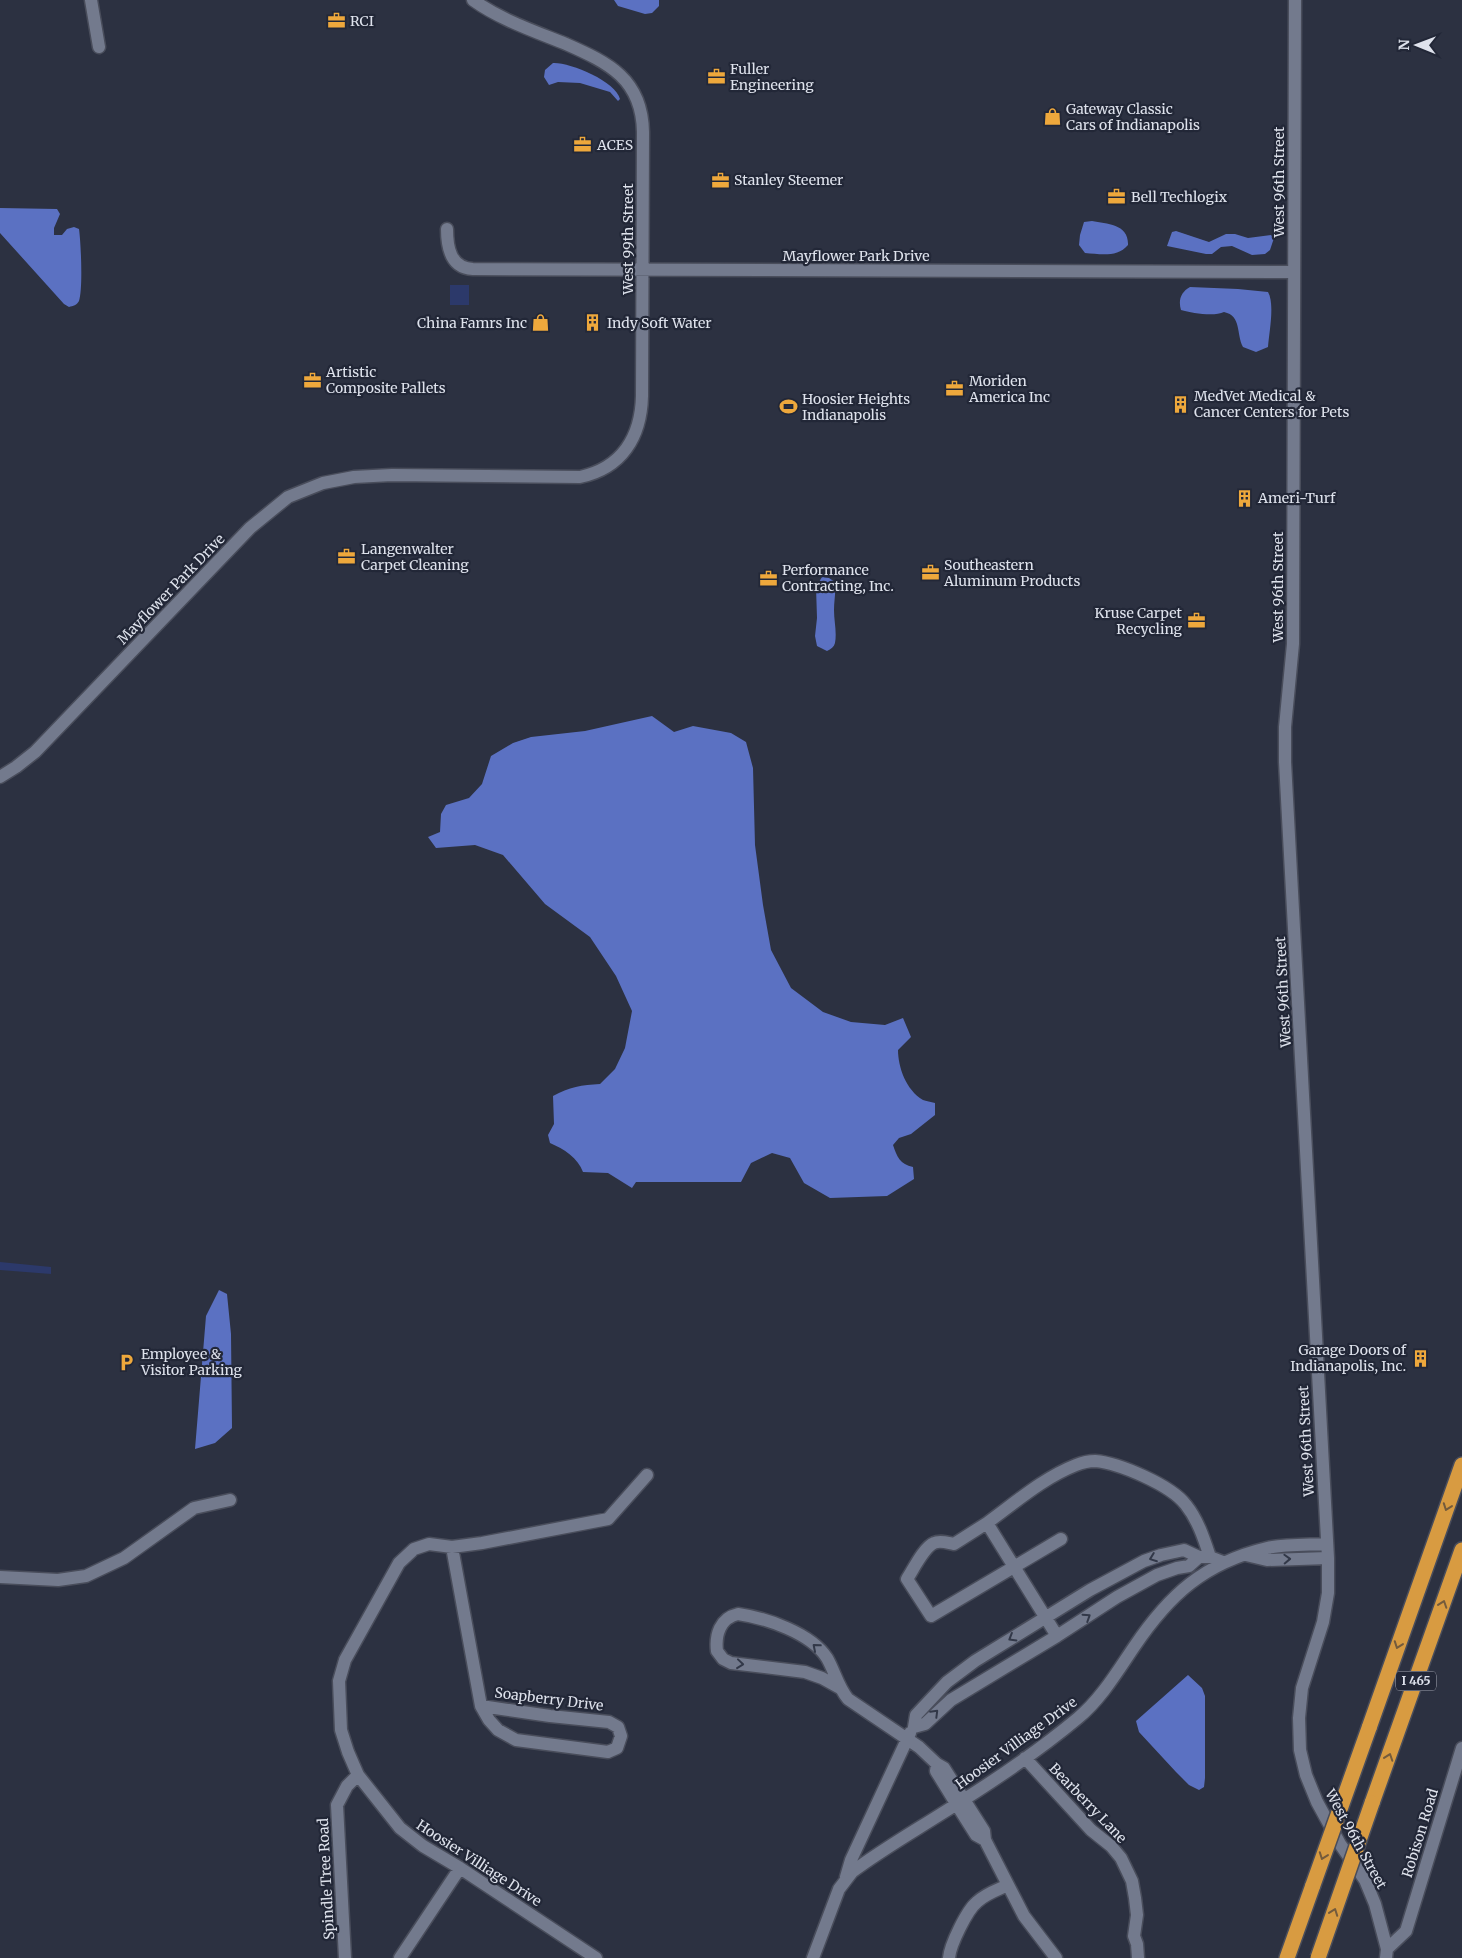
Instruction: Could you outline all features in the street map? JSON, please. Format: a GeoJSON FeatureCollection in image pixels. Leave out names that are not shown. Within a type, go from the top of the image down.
{"type":"FeatureCollection","features":[{"type":"Feature","properties":{"kind":"highway","name":"I 465"},"geometry":{"type":"LineString","coordinates":[[1287,1958],[1462,1464]]}},
{"type":"Feature","properties":{"kind":"highway","name":"I 465"},"geometry":{"type":"LineString","coordinates":[[1318,1958],[1462,1550]]}},
{"type":"Feature","properties":{"kind":"street"},"geometry":{"type":"LineString","coordinates":[[91,0],[99,47]]}},
{"type":"Feature","properties":{"kind":"street","name":"West 99th Street"},"geometry":{"type":"LineString","coordinates":[[392,475],[574,477],[594,473],[616,460],[626,450],[636,433],[642,412],[643,124],[637,99],[629,84],[618,71],[598,58],[503,18],[473,0]]}},
{"type":"Feature","properties":{"kind":"street","name":"West 96th Street"},"geometry":{"type":"LineString","coordinates":[[1295,0],[1293,644],[1285,762],[1328,1558],[1328,1593],[1323,1622],[1302,1688],[1298,1718],[1300,1750],[1306,1775],[1317,1802],[1340,1844],[1365,1880],[1375,1904],[1387,1954]]}},
{"type":"Feature","properties":{"kind":"street","name":"Mayflower Park Drive"},"geometry":{"type":"LineString","coordinates":[[447,229],[450,253],[456,263],[467,268],[1294,272]]}},
{"type":"Feature","properties":{"kind":"street","name":"Mayflower Park Drive"},"geometry":{"type":"LineString","coordinates":[[0,777],[20,765],[35,752],[250,528],[288,497],[323,483],[354,476],[392,475]]}},
{"type":"Feature","properties":{"kind":"street"},"geometry":{"type":"LineString","coordinates":[[1061,1539],[931,1616],[907,1579],[928,1548],[934,1543],[954,1544],[987,1523],[1044,1481],[1078,1464],[1094,1461],[1116,1466],[1163,1484],[1186,1504],[1200,1528],[1204,1557]]}},
{"type":"Feature","properties":{"kind":"street","name":"Hoosier Villiage Drive"},"geometry":{"type":"LineString","coordinates":[[596,1958],[460,1868],[423,1846],[400,1828],[358,1775],[343,1740],[340,1718],[339,1681],[345,1660],[399,1563],[406,1555],[421,1545],[436,1544],[452,1547],[608,1519],[647,1475]]}},
{"type":"Feature","properties":{"kind":"street"},"geometry":{"type":"LineString","coordinates":[[0,1577],[58,1580],[86,1576],[124,1558],[194,1508],[230,1500]]}},
{"type":"Feature","properties":{"kind":"street"},"geometry":{"type":"LineString","coordinates":[[987,1523],[1057,1636]]}},
{"type":"Feature","properties":{"kind":"street","name":"Hoosier Villiage Drive"},"geometry":{"type":"LineString","coordinates":[[814,1958],[836,1895],[852,1872],[961,1802],[1079,1718],[1095,1702],[1155,1616],[1172,1598],[1200,1576],[1223,1562],[1268,1548],[1327,1544]]}},
{"type":"Feature","properties":{"kind":"street","name":"Soapberry Drive"},"geometry":{"type":"LineString","coordinates":[[452,1547],[481,1706],[489,1720],[498,1730],[516,1740],[608,1752],[617,1748],[621,1736],[618,1727],[609,1722],[481,1706]]}},
{"type":"Feature","properties":{"kind":"street"},"geometry":{"type":"LineString","coordinates":[[844,1881],[851,1860],[914,1727],[916,1715],[947,1682],[975,1661],[1090,1590],[1144,1562],[1161,1555],[1184,1550],[1223,1562]]}},
{"type":"Feature","properties":{"kind":"street","name":"Hoosier Villiage Drive"},"geometry":{"type":"LineString","coordinates":[[1246,1555],[1267,1560],[1328,1558]]}},
{"type":"Feature","properties":{"kind":"street"},"geometry":{"type":"LineString","coordinates":[[914,1727],[925,1724],[950,1700],[1057,1636],[1117,1597],[1157,1575],[1189,1566],[1204,1557]]}},
{"type":"Feature","properties":{"kind":"street"},"geometry":{"type":"LineString","coordinates":[[840,1688],[839,1682],[825,1655],[812,1642],[794,1631],[738,1614],[726,1619],[718,1631],[716,1651],[726,1661],[805,1672],[822,1678],[840,1688],[852,1702],[919,1747],[944,1768],[961,1802],[984,1831],[985,1840],[1029,1924],[1056,1958]]}},
{"type":"Feature","properties":{"kind":"street","name":"Robison Road"},"geometry":{"type":"LineString","coordinates":[[1387,1954],[1406,1931],[1462,1748]]}},
{"type":"Feature","properties":{"kind":"street","name":"Bearberry Lane"},"geometry":{"type":"LineString","coordinates":[[1025,1758],[1091,1830],[1111,1846],[1121,1858],[1132,1881],[1135,1898],[1137,1915],[1134,1936],[1137,1944],[1138,1958]]}},
{"type":"Feature","properties":{"kind":"street","name":"Spindle Tree Road"},"geometry":{"type":"LineString","coordinates":[[345,1958],[337,1805],[347,1786],[358,1775]]}},
{"type":"Feature","properties":{"kind":"street"},"geometry":{"type":"LineString","coordinates":[[400,1958],[460,1868]]}},
{"type":"Feature","properties":{"kind":"street"},"geometry":{"type":"LineString","coordinates":[[949,1958],[951,1948],[972,1906],[982,1898],[1008,1885]]}},
{"type":"Feature","properties":{"kind":"shaded area"},"geometry":{"type":"Polygon","coordinates":[[[614,0],[659,0],[659,6],[652,13],[645,14],[618,6],[614,0]]]}},
{"type":"Feature","properties":{"kind":"shaded area"},"geometry":{"type":"Polygon","coordinates":[[[553,63],[580,69],[601,79],[617,92],[620,99],[618,101],[610,92],[580,83],[558,82],[549,85],[544,77],[545,70],[553,63]]]}},
{"type":"Feature","properties":{"kind":"shaded area"},"geometry":{"type":"Polygon","coordinates":[[[0,208],[57,209],[60,214],[54,228],[54,235],[62,235],[67,229],[74,227],[79,229],[81,277],[80,295],[77,303],[69,307],[64,304],[0,233],[0,208]]]}},
{"type":"Feature","properties":{"kind":"shaded area"},"geometry":{"type":"Polygon","coordinates":[[[1092,221],[1110,224],[1121,229],[1125,233],[1128,245],[1114,254],[1085,253],[1079,245],[1080,235],[1084,222],[1092,221]]]}},
{"type":"Feature","properties":{"kind":"shaded area"},"geometry":{"type":"Polygon","coordinates":[[[1176,231],[1209,242],[1226,234],[1235,234],[1248,238],[1271,235],[1274,238],[1270,250],[1265,254],[1252,255],[1232,246],[1221,247],[1212,254],[1206,254],[1167,246],[1172,232],[1176,231]]]}},
{"type":"Feature","properties":{"kind":"shaded area"},"geometry":{"type":"Polygon","coordinates":[[[450,285],[469,285],[469,305],[450,305],[450,285]]]}},
{"type":"Feature","properties":{"kind":"shaded area"},"geometry":{"type":"Polygon","coordinates":[[[1190,287],[1268,292],[1271,311],[1268,347],[1256,352],[1243,347],[1238,326],[1234,317],[1230,314],[1224,312],[1203,314],[1181,310],[1181,297],[1184,291],[1190,287]]]}},
{"type":"Feature","properties":{"kind":"shaded area"},"geometry":{"type":"Polygon","coordinates":[[[822,577],[829,578],[835,582],[836,639],[834,646],[827,651],[817,646],[815,636],[817,618],[816,587],[822,577]]]}},
{"type":"Feature","properties":{"kind":"shaded area"},"geometry":{"type":"Polygon","coordinates":[[[652,716],[674,732],[693,726],[731,733],[746,742],[753,768],[755,845],[771,950],[791,988],[823,1012],[851,1022],[885,1025],[903,1018],[911,1037],[898,1050],[901,1071],[917,1096],[923,1100],[935,1103],[935,1115],[911,1134],[899,1138],[893,1145],[900,1159],[905,1164],[913,1167],[914,1179],[887,1196],[830,1198],[804,1183],[790,1158],[772,1153],[751,1163],[741,1182],[636,1182],[632,1188],[608,1173],[583,1172],[578,1162],[570,1154],[550,1143],[548,1135],[554,1124],[553,1096],[576,1087],[600,1084],[615,1069],[625,1048],[632,1011],[616,976],[590,937],[545,904],[503,855],[475,845],[436,848],[428,837],[440,832],[441,814],[446,805],[469,798],[482,784],[491,756],[513,743],[531,737],[585,731],[652,716]]]}},
{"type":"Feature","properties":{"kind":"shaded area"},"geometry":{"type":"Polygon","coordinates":[[[0,1262],[51,1267],[51,1274],[0,1270],[0,1262]]]}},
{"type":"Feature","properties":{"kind":"shaded area"},"geometry":{"type":"Polygon","coordinates":[[[219,1290],[227,1294],[231,1334],[232,1428],[215,1443],[195,1449],[206,1316],[219,1290]]]}},
{"type":"Feature","properties":{"kind":"shaded area"},"geometry":{"type":"Polygon","coordinates":[[[1188,1675],[1202,1688],[1205,1696],[1205,1778],[1204,1787],[1199,1790],[1189,1785],[1139,1732],[1136,1721],[1188,1675]]]}},
{"type":"Feature","properties":{"kind":"place","name":"RCI"},"geometry":{"type":"Point","coordinates":[336,21]}},
{"type":"Feature","properties":{"kind":"place","name":"Fuller Engineering"},"geometry":{"type":"Point","coordinates":[716,77]}},
{"type":"Feature","properties":{"kind":"place","name":"Gateway Classic Cars of Indianapolis"},"geometry":{"type":"Point","coordinates":[1052,117]}},
{"type":"Feature","properties":{"kind":"place","name":"ACES"},"geometry":{"type":"Point","coordinates":[583,145]}},
{"type":"Feature","properties":{"kind":"place","name":"Stanley Steemer"},"geometry":{"type":"Point","coordinates":[720,180]}},
{"type":"Feature","properties":{"kind":"place","name":"Bell Techlogix"},"geometry":{"type":"Point","coordinates":[1117,197]}},
{"type":"Feature","properties":{"kind":"place","name":"China Famrs Inc"},"geometry":{"type":"Point","coordinates":[541,323]}},
{"type":"Feature","properties":{"kind":"place","name":"Indy Soft Water"},"geometry":{"type":"Point","coordinates":[593,323]}},
{"type":"Feature","properties":{"kind":"place","name":"Artistic Composite Pallets"},"geometry":{"type":"Point","coordinates":[312,380]}},
{"type":"Feature","properties":{"kind":"place","name":"Moriden America Inc"},"geometry":{"type":"Point","coordinates":[955,389]}},
{"type":"Feature","properties":{"kind":"place","name":"MedVet Medical & Cancer Centers for Pets"},"geometry":{"type":"Point","coordinates":[1180,404]}},
{"type":"Feature","properties":{"kind":"place","name":"Hoosier Heights Indianapolis"},"geometry":{"type":"Point","coordinates":[788,407]}},
{"type":"Feature","properties":{"kind":"place","name":"Ameri-Turf"},"geometry":{"type":"Point","coordinates":[1244,498]}},
{"type":"Feature","properties":{"kind":"place","name":"Langenwalter Carpet Cleaning"},"geometry":{"type":"Point","coordinates":[347,557]}},
{"type":"Feature","properties":{"kind":"place","name":"Southeastern Aluminum Products"},"geometry":{"type":"Point","coordinates":[930,573]}},
{"type":"Feature","properties":{"kind":"place","name":"Performance Contracting, Inc."},"geometry":{"type":"Point","coordinates":[768,578]}},
{"type":"Feature","properties":{"kind":"place","name":"Kruse Carpet Recycling"},"geometry":{"type":"Point","coordinates":[1196,621]}},
{"type":"Feature","properties":{"kind":"place","name":"Garage Doors of Indianapolis, Inc."},"geometry":{"type":"Point","coordinates":[1420,1358]}},
{"type":"Feature","properties":{"kind":"place","name":"Employee & Visitor Parking"},"geometry":{"type":"Point","coordinates":[127,1362]}}]}
